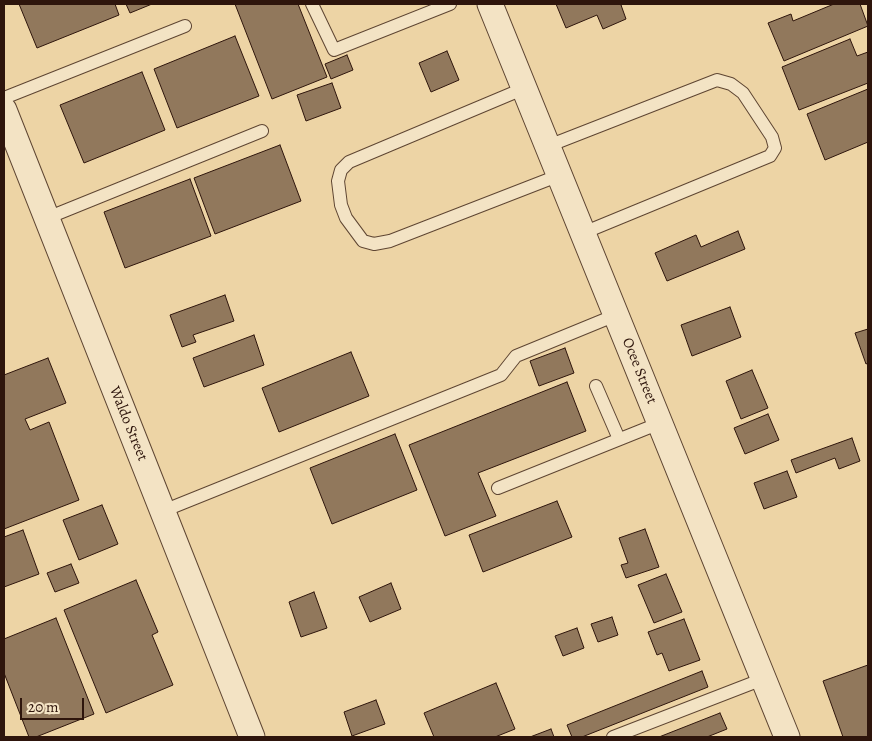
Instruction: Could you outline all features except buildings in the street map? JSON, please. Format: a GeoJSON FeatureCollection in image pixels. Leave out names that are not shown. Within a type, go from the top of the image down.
{"type":"FeatureCollection","features":[{"type":"Feature","properties":{"kind":"street","name":"Ocee Street"},"geometry":{"type":"LineString","coordinates":[[490,4],[787,737]]}},
{"type":"Feature","properties":{"kind":"street","name":"Waldo Street"},"geometry":{"type":"LineString","coordinates":[[4,110],[252,737]]}},
{"type":"Feature","properties":{"kind":"lane"},"geometry":{"type":"LineString","coordinates":[[312,4],[334,50],[450,4]]}},
{"type":"Feature","properties":{"kind":"lane"},"geometry":{"type":"LineString","coordinates":[[4,98],[185,26]]}},
{"type":"Feature","properties":{"kind":"lane"},"geometry":{"type":"LineString","coordinates":[[548,146],[717,80],[732,84],[743,93],[772,137],[775,148],[770,156],[583,233]]}},
{"type":"Feature","properties":{"kind":"lane"},"geometry":{"type":"LineString","coordinates":[[525,88],[348,162],[340,170],[338,181],[340,205],[346,218],[363,241],[374,244],[390,241],[560,175]]}},
{"type":"Feature","properties":{"kind":"lane"},"geometry":{"type":"LineString","coordinates":[[47,218],[262,131]]}},
{"type":"Feature","properties":{"kind":"lane"},"geometry":{"type":"LineString","coordinates":[[163,511],[501,375],[516,356],[616,315]]}},
{"type":"Feature","properties":{"kind":"lane"},"geometry":{"type":"LineString","coordinates":[[596,386],[619,440]]}},
{"type":"Feature","properties":{"kind":"lane"},"geometry":{"type":"LineString","coordinates":[[498,488],[660,423]]}},
{"type":"Feature","properties":{"kind":"lane"},"geometry":{"type":"LineString","coordinates":[[613,737],[763,679]]}}]}
